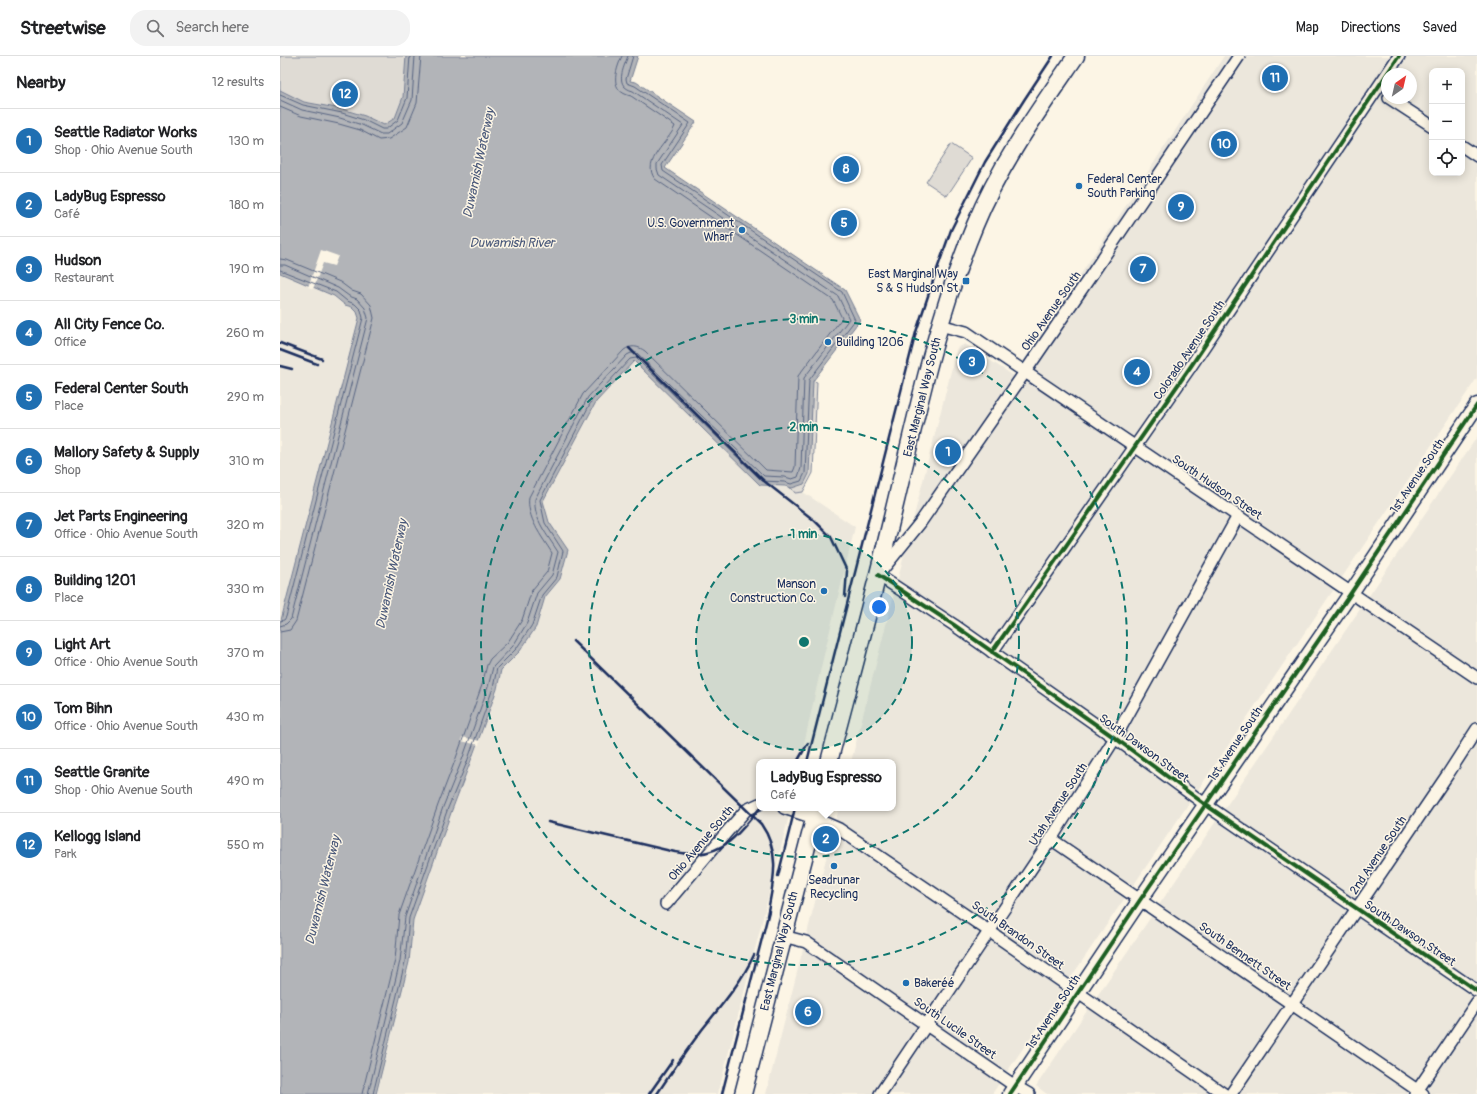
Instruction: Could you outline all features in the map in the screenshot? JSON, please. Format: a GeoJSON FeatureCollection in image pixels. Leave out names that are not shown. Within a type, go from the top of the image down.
{"type":"FeatureCollection","features":[{"type":"Feature","properties":{"kind":"highway","name":"East Marginal Way South"},"geometry":{"type":"LineString","coordinates":[[830,759],[878,575],[940,325],[957,272],[991,188],[1025,130],[1076,56]]}},
{"type":"Feature","properties":{"kind":"highway","name":"East Marginal Way South"},"geometry":{"type":"LineString","coordinates":[[742,1094],[815,813]]}},
{"type":"Feature","properties":{"kind":"main road","name":"1st Avenue South"},"geometry":{"type":"LineString","coordinates":[[1012,1090],[1140,900],[1351,593],[1477,405]]}},
{"type":"Feature","properties":{"kind":"street","name":"Ohio Avenue South"},"geometry":{"type":"LineString","coordinates":[[878,575],[920,523],[1090,277],[1239,56]]}},
{"type":"Feature","properties":{"kind":"street","name":"Colorado Avenue South"},"geometry":{"type":"LineString","coordinates":[[992,652],[1135,447],[1399,56]]}},
{"type":"Feature","properties":{"kind":"street"},"geometry":{"type":"LineString","coordinates":[[1376,90],[1381,93]]}},
{"type":"Feature","properties":{"kind":"street"},"geometry":{"type":"LineString","coordinates":[[1399,104],[1429,124]]}},
{"type":"Feature","properties":{"kind":"street"},"geometry":{"type":"LineString","coordinates":[[1465,148],[1477,156]]}},
{"type":"Feature","properties":{"kind":"street","name":"South Hudson Street"},"geometry":{"type":"LineString","coordinates":[[940,325],[966,332],[1477,678]]}},
{"type":"Feature","properties":{"kind":"street","name":"Utah Avenue South"},"geometry":{"type":"LineString","coordinates":[[880,1094],[1051,839],[1115,738],[1238,516]]}},
{"type":"Feature","properties":{"kind":"street","name":"South Dawson Street"},"geometry":{"type":"LineString","coordinates":[[878,575],[954,625],[1115,738],[1206,805],[1477,991]]}},
{"type":"Feature","properties":{"kind":"street","name":"2nd Avenue South"},"geometry":{"type":"LineString","coordinates":[[1231,1094],[1445,780],[1477,730]]}},
{"type":"Feature","properties":{"kind":"street","name":"Ohio Avenue South"},"geometry":{"type":"LineString","coordinates":[[666,904],[741,816],[751,807],[756,805]]}},
{"type":"Feature","properties":{"kind":"street"},"geometry":{"type":"LineString","coordinates":[[803,811],[815,813]]}},
{"type":"Feature","properties":{"kind":"street","name":"South Brandon Street"},"geometry":{"type":"LineString","coordinates":[[815,813],[1078,992],[1224,1094]]}},
{"type":"Feature","properties":{"kind":"street","name":"South Bennett Street"},"geometry":{"type":"LineString","coordinates":[[1051,839],[1292,1004],[1418,1093]]}},
{"type":"Feature","properties":{"kind":"street","name":"South Lucile Street"},"geometry":{"type":"LineString","coordinates":[[783,936],[806,942],[926,1024],[1012,1090],[1029,1094]]}},
{"type":"Feature","properties":{"kind":"street"},"geometry":{"type":"LineString","coordinates":[[1418,1093],[1477,1002]]}},
{"type":"Feature","properties":{"kind":"shaded area"},"geometry":{"type":"Polygon","coordinates":[[[280,56],[425,56],[400,146],[280,112],[280,56]]]}},
{"type":"Feature","properties":{"kind":"shaded area"},"geometry":{"type":"Polygon","coordinates":[[[1224,56],[1477,56],[1477,378],[992,1094],[766,1094],[838,811],[896,811],[896,759],[852,759],[957,348],[965,344],[1014,376],[1224,56]]]}},
{"type":"Feature","properties":{"kind":"shaded area"},"geometry":{"type":"Polygon","coordinates":[[[951,144],[972,158],[947,196],[926,182],[951,144]]]}},
{"type":"Feature","properties":{"kind":"shaded area"},"geometry":{"type":"Polygon","coordinates":[[[280,273],[334,296],[345,305],[352,307],[357,312],[359,318],[280,624],[280,273]]]}},
{"type":"Feature","properties":{"kind":"shaded area"},"geometry":{"type":"Polygon","coordinates":[[[597,334],[804,484],[803,492],[855,527],[801,759],[756,759],[756,811],[790,811],[718,1094],[376,1094],[409,962],[413,920],[497,689],[501,670],[520,651],[536,627],[545,597],[560,579],[568,550],[549,522],[543,501],[524,496],[595,402],[616,379],[597,334]]]}},
{"type":"Feature","properties":{"kind":"shaded area"},"geometry":{"type":"Polygon","coordinates":[[[803,378],[817,382],[813,473],[803,492],[795,493],[790,488],[803,378]]]}},
{"type":"Feature","properties":{"kind":"shaded area"},"geometry":{"type":"Polygon","coordinates":[[[1477,437],[1477,1094],[1047,1094],[1036,1086],[1477,437]]]}},
{"type":"Feature","properties":{"kind":"water","name":"Duwamish River"},"geometry":{"type":"Polygon","coordinates":[[[406,56],[638,56],[630,81],[636,82],[696,122],[665,168],[845,290],[860,320],[813,381],[809,474],[804,484],[792,488],[785,486],[760,485],[634,361],[596,402],[543,501],[549,522],[568,550],[560,579],[545,597],[536,627],[520,651],[501,670],[497,689],[413,920],[409,962],[376,1094],[280,1094],[280,624],[359,318],[357,312],[352,307],[345,305],[334,296],[280,273],[280,90],[304,102],[342,109],[365,116],[384,125],[395,118],[403,97],[406,56]]]}},
{"type":"Feature","properties":{"kind":"pier"},"geometry":{"type":"Polygon","coordinates":[[[321,250],[338,256],[334,266],[323,263],[313,289],[308,287],[321,250]]]}},
{"type":"Feature","properties":{"kind":"pier"},"geometry":{"type":"Polygon","coordinates":[[[462,737],[480,741],[479,745],[461,741],[462,737]]]}},
{"type":"Feature","properties":{"kind":"railway"},"geometry":{"type":"LineString","coordinates":[[808,759],[916,332],[935,275],[951,230],[985,162],[1053,56]]}},
{"type":"Feature","properties":{"kind":"railway"},"geometry":{"type":"LineString","coordinates":[[280,343],[322,359]]}},
{"type":"Feature","properties":{"kind":"railway"},"geometry":{"type":"LineString","coordinates":[[629,348],[764,481],[815,521],[831,537],[847,571],[845,597]]}},
{"type":"Feature","properties":{"kind":"railway"},"geometry":{"type":"LineString","coordinates":[[280,350],[317,364]]}},
{"type":"Feature","properties":{"kind":"railway"},"geometry":{"type":"LineString","coordinates":[[280,366],[292,369]]}},
{"type":"Feature","properties":{"kind":"railway"},"geometry":{"type":"LineString","coordinates":[[573,641],[761,824],[768,835],[774,858],[772,892],[767,916]]}},
{"type":"Feature","properties":{"kind":"railway"},"geometry":{"type":"LineString","coordinates":[[799,759],[808,743]]}},
{"type":"Feature","properties":{"kind":"railway"},"geometry":{"type":"LineString","coordinates":[[548,822],[675,852],[694,854],[718,849],[726,844],[757,811]]}},
{"type":"Feature","properties":{"kind":"railway"},"geometry":{"type":"LineString","coordinates":[[778,876],[794,811]]}},
{"type":"Feature","properties":{"kind":"railway"},"geometry":{"type":"LineString","coordinates":[[722,1094],[769,911]]}},
{"type":"Feature","properties":{"kind":"railway"},"geometry":{"type":"LineString","coordinates":[[657,1094],[695,1039],[737,985],[754,955]]}},
{"type":"Feature","properties":{"kind":"railway"},"geometry":{"type":"LineString","coordinates":[[649,1094],[673,1060]]}},
{"type":"Feature","properties":{"kind":"cycle path"},"geometry":{"type":"LineString","coordinates":[[992,652],[1191,366],[1399,56]]}},
{"type":"Feature","properties":{"kind":"cycle path"},"geometry":{"type":"LineString","coordinates":[[1010,1094],[1140,900],[1351,593],[1477,405]]}},
{"type":"Feature","properties":{"kind":"cycle path"},"geometry":{"type":"LineString","coordinates":[[878,575],[954,625],[1115,738],[1206,805],[1477,991]]}},
{"type":"Feature","properties":{"kind":"place","name":"Seattle Granite"},"geometry":{"type":"Point","coordinates":[1275,78]}},
{"type":"Feature","properties":{"kind":"place","name":"Kellogg Island"},"geometry":{"type":"Point","coordinates":[345,94]}},
{"type":"Feature","properties":{"kind":"place","name":"Tom Bihn"},"geometry":{"type":"Point","coordinates":[1224,144]}},
{"type":"Feature","properties":{"kind":"place","name":"Building 1201"},"geometry":{"type":"Point","coordinates":[846,169]}},
{"type":"Feature","properties":{"kind":"place","name":"Federal Center South Parking"},"geometry":{"type":"Point","coordinates":[1079,186]}},
{"type":"Feature","properties":{"kind":"place","name":"Light Art"},"geometry":{"type":"Point","coordinates":[1181,207]}},
{"type":"Feature","properties":{"kind":"place","name":"Federal Center South"},"geometry":{"type":"Point","coordinates":[844,223]}},
{"type":"Feature","properties":{"kind":"place","name":"U.S. Government Wharf"},"geometry":{"type":"Point","coordinates":[742,230]}},
{"type":"Feature","properties":{"kind":"place","name":"Jet Parts Engineering"},"geometry":{"type":"Point","coordinates":[1143,269]}},
{"type":"Feature","properties":{"kind":"place","name":"East Marginal Way S & S Hudson St"},"geometry":{"type":"Point","coordinates":[966,281]}},
{"type":"Feature","properties":{"kind":"place","name":"Building 1206"},"geometry":{"type":"Point","coordinates":[828,342]}},
{"type":"Feature","properties":{"kind":"place","name":"Hudson"},"geometry":{"type":"Point","coordinates":[972,362]}},
{"type":"Feature","properties":{"kind":"place","name":"All City Fence Co."},"geometry":{"type":"Point","coordinates":[1137,372]}},
{"type":"Feature","properties":{"kind":"place","name":"Seattle Radiator Works"},"geometry":{"type":"Point","coordinates":[948,452]}},
{"type":"Feature","properties":{"kind":"place","name":"Manson Construction Co."},"geometry":{"type":"Point","coordinates":[824,591]}},
{"type":"Feature","properties":{"kind":"place","name":"LadyBug Espresso"},"geometry":{"type":"Point","coordinates":[826,839]}},
{"type":"Feature","properties":{"kind":"place","name":"Seadrunar Recycling"},"geometry":{"type":"Point","coordinates":[834,866]}},
{"type":"Feature","properties":{"kind":"place","name":"Bakeréé"},"geometry":{"type":"Point","coordinates":[906,983]}},
{"type":"Feature","properties":{"kind":"place","name":"Mallory Safety & Supply"},"geometry":{"type":"Point","coordinates":[808,1012]}},
{"type":"Feature","properties":{"kind":"water label","name":"Duwamish Waterway"},"geometry":{"type":"Point","coordinates":[478,163]}},
{"type":"Feature","properties":{"kind":"water label","name":"Duwamish Waterway"},"geometry":{"type":"Point","coordinates":[391,574]}},
{"type":"Feature","properties":{"kind":"water label","name":"Duwamish Waterway"},"geometry":{"type":"Point","coordinates":[322,890]}}]}
